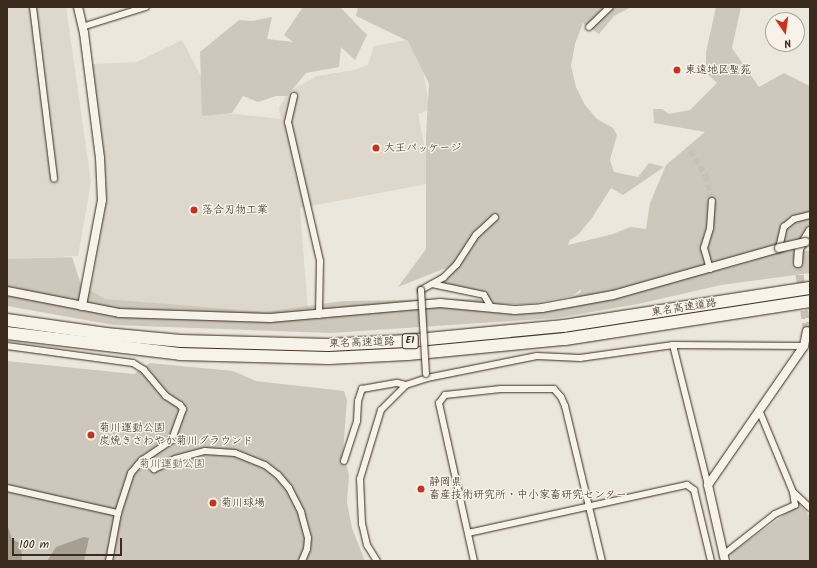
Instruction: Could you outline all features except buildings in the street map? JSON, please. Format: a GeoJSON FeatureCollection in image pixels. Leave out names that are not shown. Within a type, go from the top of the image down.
{"type":"FeatureCollection","features":[{"type":"Feature","properties":{"kind":"highway","name":"東名高速道路"},"geometry":{"type":"LineString","coordinates":[[7,320],[106,334],[181,341],[336,345],[414,341],[564,326],[810,288]]}},
{"type":"Feature","properties":{"kind":"highway","name":"東名高速道路"},"geometry":{"type":"LineString","coordinates":[[7,333],[180,354],[329,358],[415,354],[558,340],[810,301]]}},
{"type":"Feature","properties":{"kind":"street"},"geometry":{"type":"LineString","coordinates":[[33,7],[54,179]]}},
{"type":"Feature","properties":{"kind":"street"},"geometry":{"type":"LineString","coordinates":[[78,7],[82,26],[100,158],[102,200],[82,306]]}},
{"type":"Feature","properties":{"kind":"street"},"geometry":{"type":"LineString","coordinates":[[82,26],[146,7]]}},
{"type":"Feature","properties":{"kind":"street"},"geometry":{"type":"LineString","coordinates":[[589,27],[610,7]]}},
{"type":"Feature","properties":{"kind":"street"},"geometry":{"type":"LineString","coordinates":[[294,96],[288,122],[320,261],[319,315]]}},
{"type":"Feature","properties":{"kind":"street"},"geometry":{"type":"LineString","coordinates":[[710,269],[704,248],[710,228],[712,201]]}},
{"type":"Feature","properties":{"kind":"street"},"geometry":{"type":"LineString","coordinates":[[779,248],[784,227],[794,219],[810,215]]}},
{"type":"Feature","properties":{"kind":"street"},"geometry":{"type":"LineString","coordinates":[[427,376],[421,290],[432,284],[457,264],[476,235],[495,217]]}},
{"type":"Feature","properties":{"kind":"street"},"geometry":{"type":"LineString","coordinates":[[798,263],[798,249],[810,231]]}},
{"type":"Feature","properties":{"kind":"street"},"geometry":{"type":"LineString","coordinates":[[7,291],[119,313],[270,318],[319,315],[394,305],[440,303],[515,310],[542,308],[613,295],[710,269],[779,248],[810,242]]}},
{"type":"Feature","properties":{"kind":"street"},"geometry":{"type":"LineString","coordinates":[[432,284],[484,295],[491,307]]}},
{"type":"Feature","properties":{"kind":"street"},"geometry":{"type":"LineString","coordinates":[[708,485],[804,346],[807,331]]}},
{"type":"Feature","properties":{"kind":"street"},"geometry":{"type":"LineString","coordinates":[[673,345],[708,485],[724,558],[775,514],[795,504],[793,492],[759,410]]}},
{"type":"Feature","properties":{"kind":"street"},"geometry":{"type":"LineString","coordinates":[[377,561],[367,545],[362,524],[360,479],[381,410],[406,385],[427,376],[537,356],[580,358],[673,345],[804,346]]}},
{"type":"Feature","properties":{"kind":"street"},"geometry":{"type":"LineString","coordinates":[[7,346],[133,363],[144,370],[166,396],[180,405],[183,409],[172,440],[146,458],[131,474],[118,513],[110,561]]}},
{"type":"Feature","properties":{"kind":"street"},"geometry":{"type":"LineString","coordinates":[[344,461],[357,421],[358,401],[362,389],[397,383],[406,385]]}},
{"type":"Feature","properties":{"kind":"street"},"geometry":{"type":"LineString","coordinates":[[474,561],[439,403],[445,395],[501,390],[554,389],[561,396],[565,406],[602,561]]}},
{"type":"Feature","properties":{"kind":"street"},"geometry":{"type":"LineString","coordinates":[[146,458],[154,469],[175,459],[205,452],[235,453],[265,465],[278,475],[290,488],[302,512],[308,538],[307,549],[302,561]]}},
{"type":"Feature","properties":{"kind":"street"},"geometry":{"type":"LineString","coordinates":[[468,533],[687,485],[694,490],[710,561]]}},
{"type":"Feature","properties":{"kind":"street"},"geometry":{"type":"LineString","coordinates":[[7,488],[118,513]]}},
{"type":"Feature","properties":{"kind":"street"},"geometry":{"type":"LineString","coordinates":[[793,492],[810,508]]}},
{"type":"Feature","properties":{"kind":"shaded area"},"geometry":{"type":"Polygon","coordinates":[[[7,7],[66,7],[91,182],[78,256],[7,259],[7,7]]]}},
{"type":"Feature","properties":{"kind":"shaded area"},"geometry":{"type":"Polygon","coordinates":[[[417,38],[430,110],[418,114],[432,183],[300,208],[308,312],[258,316],[88,301],[106,202],[92,64],[137,62],[182,40],[204,82],[210,111],[281,119],[279,108],[288,92],[317,76],[354,70],[368,65],[374,46],[417,38]]]}},
{"type":"Feature","properties":{"kind":"shaded area"},"geometry":{"type":"Polygon","coordinates":[[[7,524],[12,539],[21,544],[22,561],[7,561],[7,524]]]}},
{"type":"Feature","properties":{"kind":"shaded area"},"geometry":{"type":"Polygon","coordinates":[[[84,537],[89,538],[84,561],[47,561],[56,547],[84,537]]]}},
{"type":"Feature","properties":{"kind":"green space"},"geometry":{"type":"Polygon","coordinates":[[[303,7],[340,7],[367,35],[355,60],[341,47],[339,67],[306,73],[287,96],[276,96],[258,102],[243,96],[232,113],[202,116],[200,52],[239,20],[252,21],[272,17],[267,39],[293,42],[284,35],[303,7]]]}},
{"type":"Feature","properties":{"kind":"green space"},"geometry":{"type":"Polygon","coordinates":[[[358,7],[631,7],[614,16],[599,34],[583,23],[575,44],[571,66],[576,87],[585,105],[597,119],[613,128],[617,135],[610,160],[614,172],[638,177],[649,163],[664,167],[623,195],[611,188],[592,218],[578,235],[570,240],[568,245],[613,234],[630,227],[646,229],[650,203],[666,165],[705,132],[654,123],[653,109],[662,109],[669,114],[690,110],[717,83],[706,73],[706,52],[716,7],[741,7],[732,48],[759,87],[784,73],[810,86],[810,235],[803,251],[810,251],[810,273],[721,285],[638,304],[557,318],[331,333],[114,325],[7,306],[7,259],[72,257],[81,285],[105,299],[264,312],[343,301],[478,299],[494,303],[484,295],[438,286],[456,264],[398,287],[426,249],[426,136],[429,84],[408,41],[356,16],[358,7]],[[581,289],[573,296],[530,304],[498,304],[559,305],[581,292],[581,289]]]}},
{"type":"Feature","properties":{"kind":"green space","name":"菊川運動公園"},"geometry":{"type":"Polygon","coordinates":[[[7,361],[134,374],[150,363],[233,371],[256,381],[344,391],[347,400],[343,452],[349,475],[347,502],[352,528],[365,561],[7,561],[7,361]]]}},
{"type":"Feature","properties":{"kind":"green space"},"geometry":{"type":"Polygon","coordinates":[[[799,504],[810,516],[810,561],[732,561],[730,554],[799,504]]]}},
{"type":"Feature","properties":{"kind":"tunnel"},"geometry":{"type":"LineString","coordinates":[[690,151],[706,176],[712,201]]}},
{"type":"Feature","properties":{"kind":"tunnel"},"geometry":{"type":"LineString","coordinates":[[798,263],[807,331]]}},
{"type":"Feature","properties":{"kind":"place","name":"東遠地区聖苑"},"geometry":{"type":"Point","coordinates":[677,70]}},
{"type":"Feature","properties":{"kind":"place","name":"大王パッケージ"},"geometry":{"type":"Point","coordinates":[376,148]}},
{"type":"Feature","properties":{"kind":"place","name":"落合刃物工業"},"geometry":{"type":"Point","coordinates":[194,210]}},
{"type":"Feature","properties":{"kind":"place","name":"菊川運動公園 炭焼きさわやか菊川グラウンド"},"geometry":{"type":"Point","coordinates":[91,435]}},
{"type":"Feature","properties":{"kind":"place","name":"静岡県 畜産技術研究所・中小家畜研究センター"},"geometry":{"type":"Point","coordinates":[421,489]}},
{"type":"Feature","properties":{"kind":"place","name":"菊川球場"},"geometry":{"type":"Point","coordinates":[213,503]}}]}
